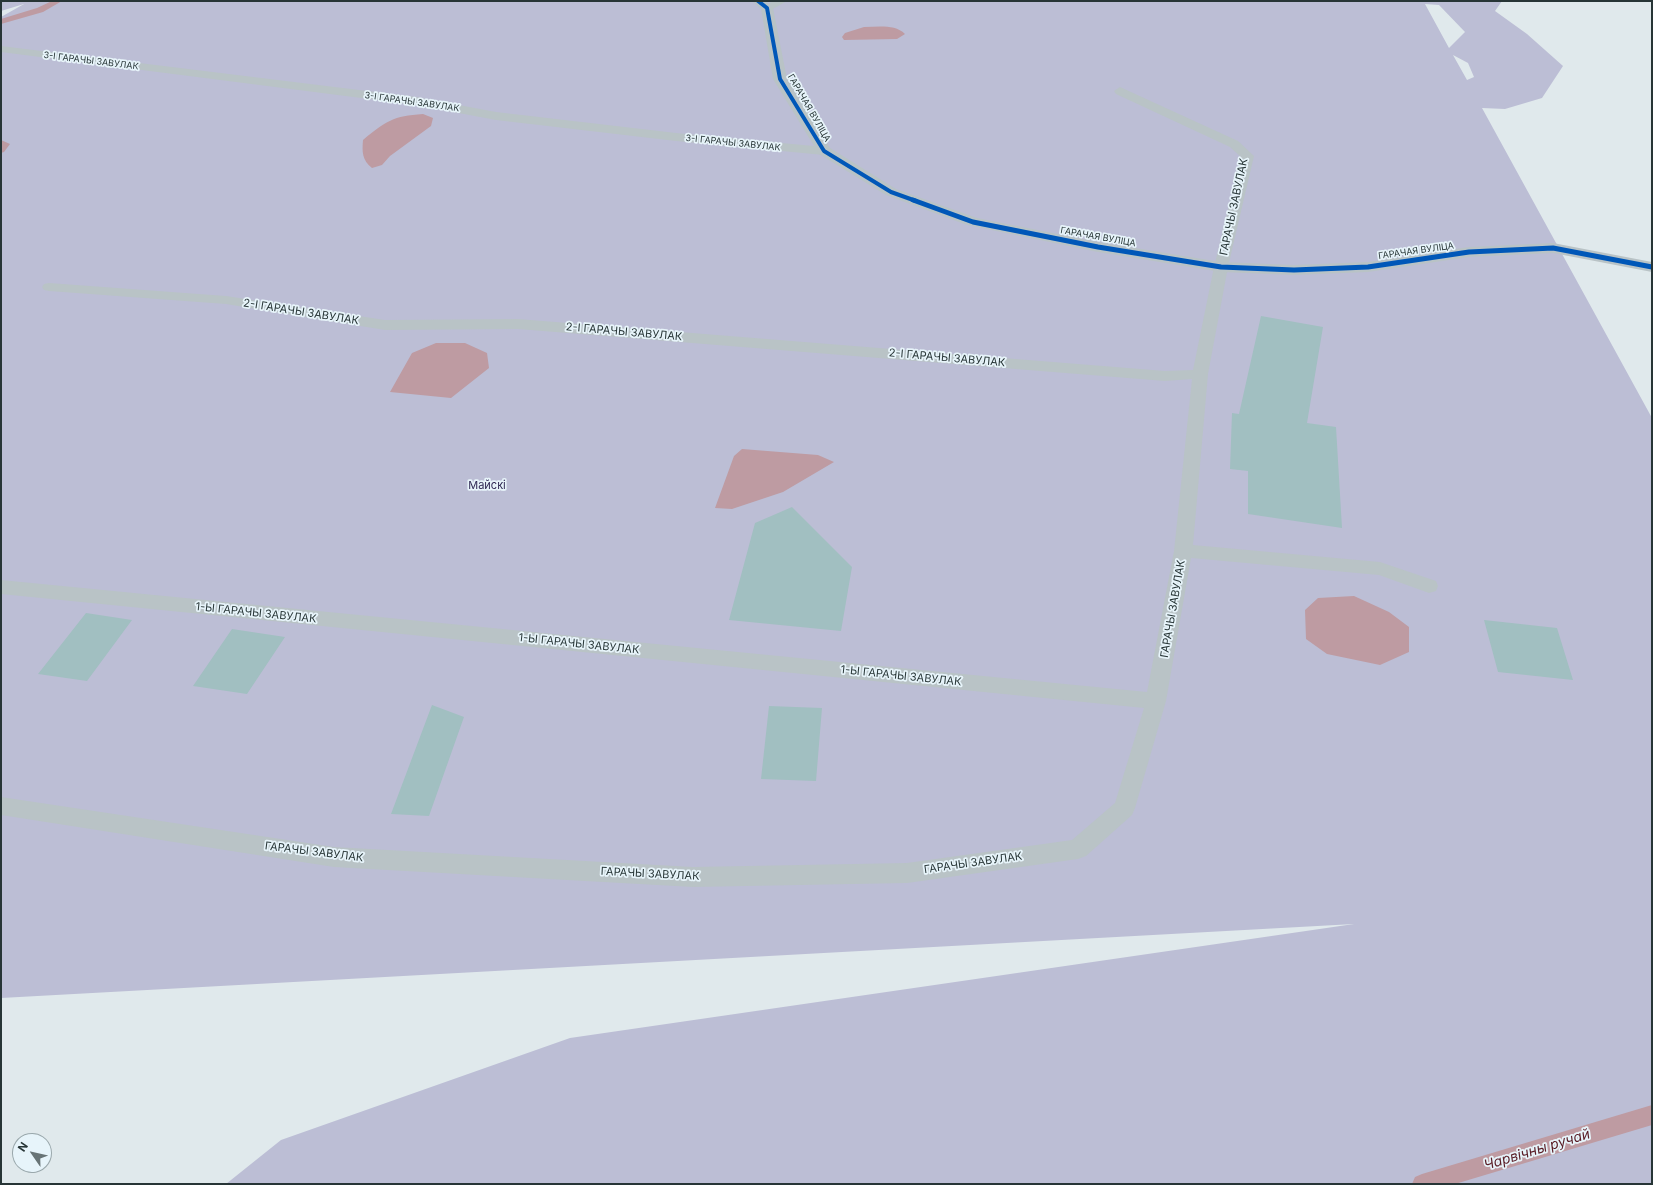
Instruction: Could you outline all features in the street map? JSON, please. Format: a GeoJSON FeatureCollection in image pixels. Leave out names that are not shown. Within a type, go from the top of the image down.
{"type":"FeatureCollection","features":[{"type":"Feature","properties":{"kind":"street","name":"ГАРАЧАЯ ВУЛІЦА"},"geometry":{"type":"LineString","coordinates":[[763,4],[780,79],[824,152],[891,192],[973,222],[1098,246],[1221,267],[1294,270],[1368,267],[1470,252],[1552,248],[1652,266]]}},
{"type":"Feature","properties":{"kind":"lane"},"geometry":{"type":"LineString","coordinates":[[763,4],[782,1]]}},
{"type":"Feature","properties":{"kind":"lane","name":"3-І ГАРАЧЫ ЗАВУЛАК"},"geometry":{"type":"LineString","coordinates":[[1,49],[416,101],[504,117],[824,152]]}},
{"type":"Feature","properties":{"kind":"lane","name":"ГАРАЧЫ ЗАВУЛАК"},"geometry":{"type":"LineString","coordinates":[[1,806],[334,857],[693,878],[907,873],[1078,849],[1124,808],[1156,701],[1183,551],[1200,374],[1221,267],[1248,156],[1234,144],[1120,91]]}},
{"type":"Feature","properties":{"kind":"lane","name":"2-І ГАРАЧЫ ЗАВУЛАК"},"geometry":{"type":"LineString","coordinates":[[49,287],[226,300],[385,325],[518,324],[1165,376],[1200,374]]}},
{"type":"Feature","properties":{"kind":"lane"},"geometry":{"type":"LineString","coordinates":[[1183,551],[1380,569],[1429,586]]}},
{"type":"Feature","properties":{"kind":"lane","name":"1-Ы ГАРАЧЫ ЗАВУЛАК"},"geometry":{"type":"LineString","coordinates":[[1,587],[1156,701]]}},
{"type":"Feature","properties":{"kind":"green space","name":"Майскі"},"geometry":{"type":"Polygon","coordinates":[[[1,1],[1502,1],[1495,11],[1527,34],[1563,66],[1542,98],[1505,109],[1482,108],[1652,418],[1652,1184],[226,1184],[281,1140],[570,1038],[1354,924],[1,998],[1,17],[24,4],[1,11],[1,1]],[[1425,4],[1449,48],[1465,32],[1439,5],[1425,4]],[[1453,55],[1467,80],[1474,77],[1468,63],[1453,55]]]}},
{"type":"Feature","properties":{"kind":"shaded area"},"geometry":{"type":"Polygon","coordinates":[[[864,27],[891,27],[905,34],[897,39],[844,40],[842,37],[845,33],[864,27]]]}},
{"type":"Feature","properties":{"kind":"shaded area"},"geometry":{"type":"Polygon","coordinates":[[[423,114],[433,118],[431,126],[390,156],[382,165],[372,168],[366,162],[363,156],[363,140],[390,121],[404,116],[423,114]]]}},
{"type":"Feature","properties":{"kind":"shaded area"},"geometry":{"type":"Polygon","coordinates":[[[436,343],[465,343],[487,353],[489,368],[451,398],[390,392],[412,353],[436,343]]]}},
{"type":"Feature","properties":{"kind":"shaded area"},"geometry":{"type":"Polygon","coordinates":[[[742,449],[818,455],[834,462],[783,492],[732,509],[715,508],[734,456],[742,449]]]}},
{"type":"Feature","properties":{"kind":"shaded area"},"geometry":{"type":"Polygon","coordinates":[[[1354,596],[1389,612],[1409,627],[1409,652],[1380,665],[1327,654],[1306,639],[1305,610],[1318,598],[1354,596]]]}},
{"type":"Feature","properties":{"kind":"building"},"geometry":{"type":"Polygon","coordinates":[[[1261,316],[1323,327],[1307,423],[1336,427],[1342,528],[1248,514],[1248,471],[1230,469],[1232,413],[1239,414],[1261,316]]]}},
{"type":"Feature","properties":{"kind":"building"},"geometry":{"type":"Polygon","coordinates":[[[792,507],[852,567],[841,631],[729,620],[755,523],[792,507]]]}},
{"type":"Feature","properties":{"kind":"building"},"geometry":{"type":"Polygon","coordinates":[[[86,613],[132,620],[87,681],[38,674],[86,613]]]}},
{"type":"Feature","properties":{"kind":"building"},"geometry":{"type":"Polygon","coordinates":[[[1484,620],[1557,628],[1573,680],[1498,672],[1484,620]]]}},
{"type":"Feature","properties":{"kind":"building"},"geometry":{"type":"Polygon","coordinates":[[[232,629],[285,637],[247,694],[193,686],[232,629]]]}},
{"type":"Feature","properties":{"kind":"building"},"geometry":{"type":"Polygon","coordinates":[[[432,705],[464,717],[429,816],[391,814],[432,705]]]}},
{"type":"Feature","properties":{"kind":"building"},"geometry":{"type":"Polygon","coordinates":[[[769,706],[822,708],[816,781],[761,779],[769,706]]]}},
{"type":"Feature","properties":{"kind":"waterway","name":"Чарвічны ручай"},"geometry":{"type":"LineString","coordinates":[[1,22],[40,10],[58,1]]}},
{"type":"Feature","properties":{"kind":"waterway","name":"Чарвічны ручай"},"geometry":{"type":"LineString","coordinates":[[1,143],[5,144],[1,150]]}},
{"type":"Feature","properties":{"kind":"waterway","name":"Чарвічны ручай"},"geometry":{"type":"LineString","coordinates":[[1422,1184],[1652,1115]]}},
{"type":"Feature","properties":{"kind":"cycle path"},"geometry":{"type":"LineString","coordinates":[[758,1],[767,8],[780,79],[824,151],[891,192],[973,222],[1098,247],[1221,267],[1294,270],[1368,267],[1469,252],[1553,248],[1652,267]]}}]}
